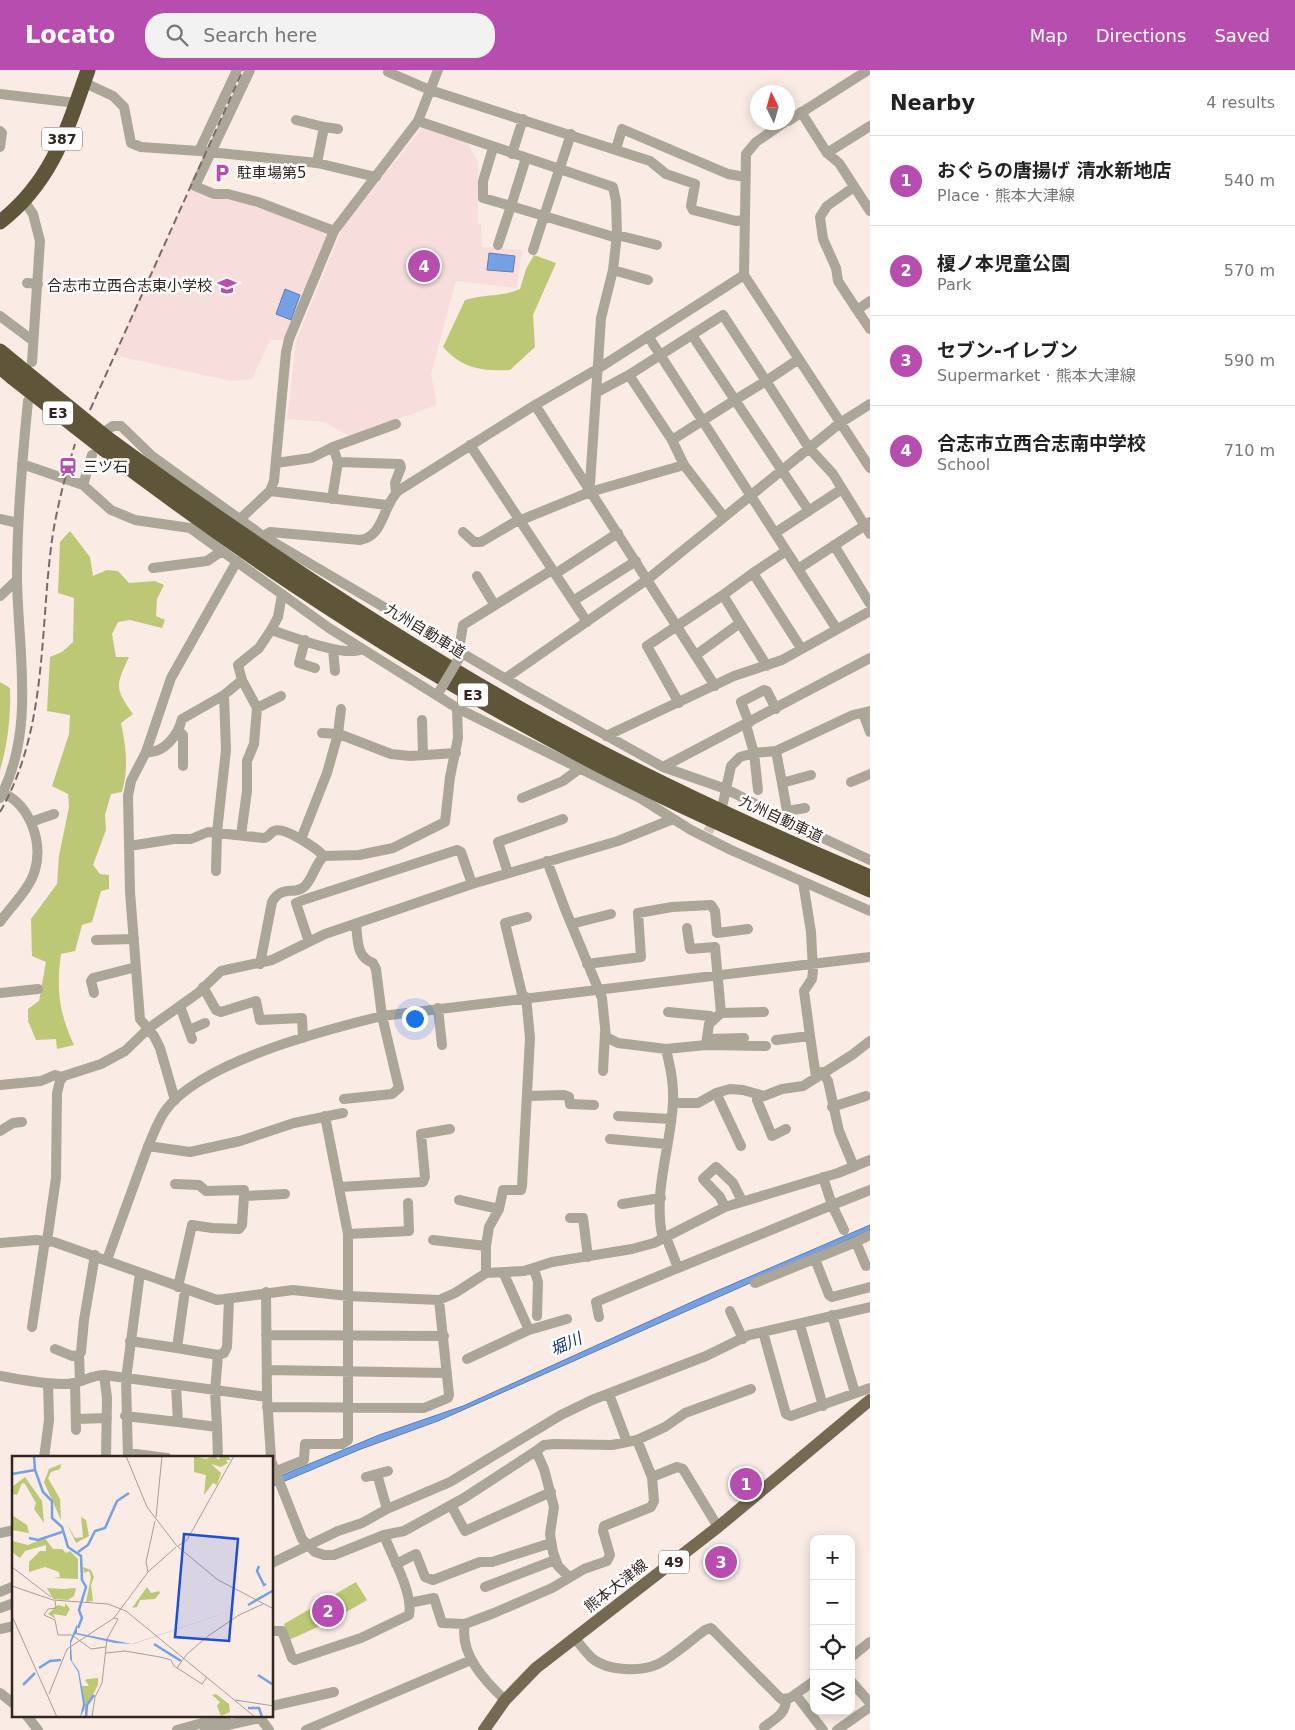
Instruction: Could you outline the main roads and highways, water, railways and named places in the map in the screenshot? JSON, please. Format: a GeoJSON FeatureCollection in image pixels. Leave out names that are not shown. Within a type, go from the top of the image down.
{"type":"FeatureCollection","features":[{"type":"Feature","properties":{"kind":"highway","name":"387"},"geometry":{"type":"LineString","coordinates":[[0,222],[25,202],[51,164],[86,76]]}},
{"type":"Feature","properties":{"kind":"highway","name":"九州自動車道"},"geometry":{"type":"LineString","coordinates":[[0,351],[14,371],[103,443],[247,554],[445,680],[604,767],[702,816],[870,890]]}},
{"type":"Feature","properties":{"kind":"highway","name":"九州自動車道"},"geometry":{"type":"LineString","coordinates":[[0,367],[14,371]]}},
{"type":"Feature","properties":{"kind":"highway","name":"九州自動車道"},"geometry":{"type":"LineString","coordinates":[[103,443],[327,592],[527,713],[721,810],[870,877]]}},
{"type":"Feature","properties":{"kind":"main road","name":"熊本大津線"},"geometry":{"type":"LineString","coordinates":[[484,1730],[505,1700],[536,1668],[718,1527],[870,1400]]}},
{"type":"Feature","properties":{"kind":"water"},"geometry":{"type":"Polygon","coordinates":[[[489,253],[515,256],[513,272],[487,270],[489,253]]]}},
{"type":"Feature","properties":{"kind":"water"},"geometry":{"type":"Polygon","coordinates":[[[285,289],[300,295],[291,320],[276,314],[285,289]]]}},
{"type":"Feature","properties":{"kind":"water"},"geometry":{"type":"Polygon","coordinates":[[[870,1225],[870,1230],[438,1421],[361,1449],[274,1486],[274,1479],[379,1435],[463,1406],[705,1296],[870,1225]]]}},
{"type":"Feature","properties":{"kind":"tunnel"},"geometry":{"type":"LineString","coordinates":[[708,832],[717,815]]}},
{"type":"Feature","properties":{"kind":"railway"},"geometry":{"type":"LineString","coordinates":[[90,410],[243,70]]}},
{"type":"Feature","properties":{"kind":"railway"},"geometry":{"type":"LineString","coordinates":[[0,812],[16,779],[27,746],[35,711],[53,533],[62,488],[75,444]]}},
{"type":"Feature","properties":{"kind":"place","name":"駐車場第5"},"geometry":{"type":"Point","coordinates":[222,173]}},
{"type":"Feature","properties":{"kind":"place","name":"合志市立西合志南中学校"},"geometry":{"type":"Point","coordinates":[424,266]}},
{"type":"Feature","properties":{"kind":"place","name":"合志市立西合志東小学校"},"geometry":{"type":"Point","coordinates":[227,286]}},
{"type":"Feature","properties":{"kind":"place","name":"三ツ石"},"geometry":{"type":"Point","coordinates":[68,467]}},
{"type":"Feature","properties":{"kind":"place","name":"おぐらの唐揚げ 清水新地店"},"geometry":{"type":"Point","coordinates":[746,1484]}},
{"type":"Feature","properties":{"kind":"place","name":"セブン-イレブン"},"geometry":{"type":"Point","coordinates":[721,1562]}},
{"type":"Feature","properties":{"kind":"place","name":"榎ノ本児童公園"},"geometry":{"type":"Point","coordinates":[328,1611]}},
{"type":"Feature","properties":{"kind":"water label","name":"堀川"},"geometry":{"type":"Point","coordinates":[566,1344]}}]}
